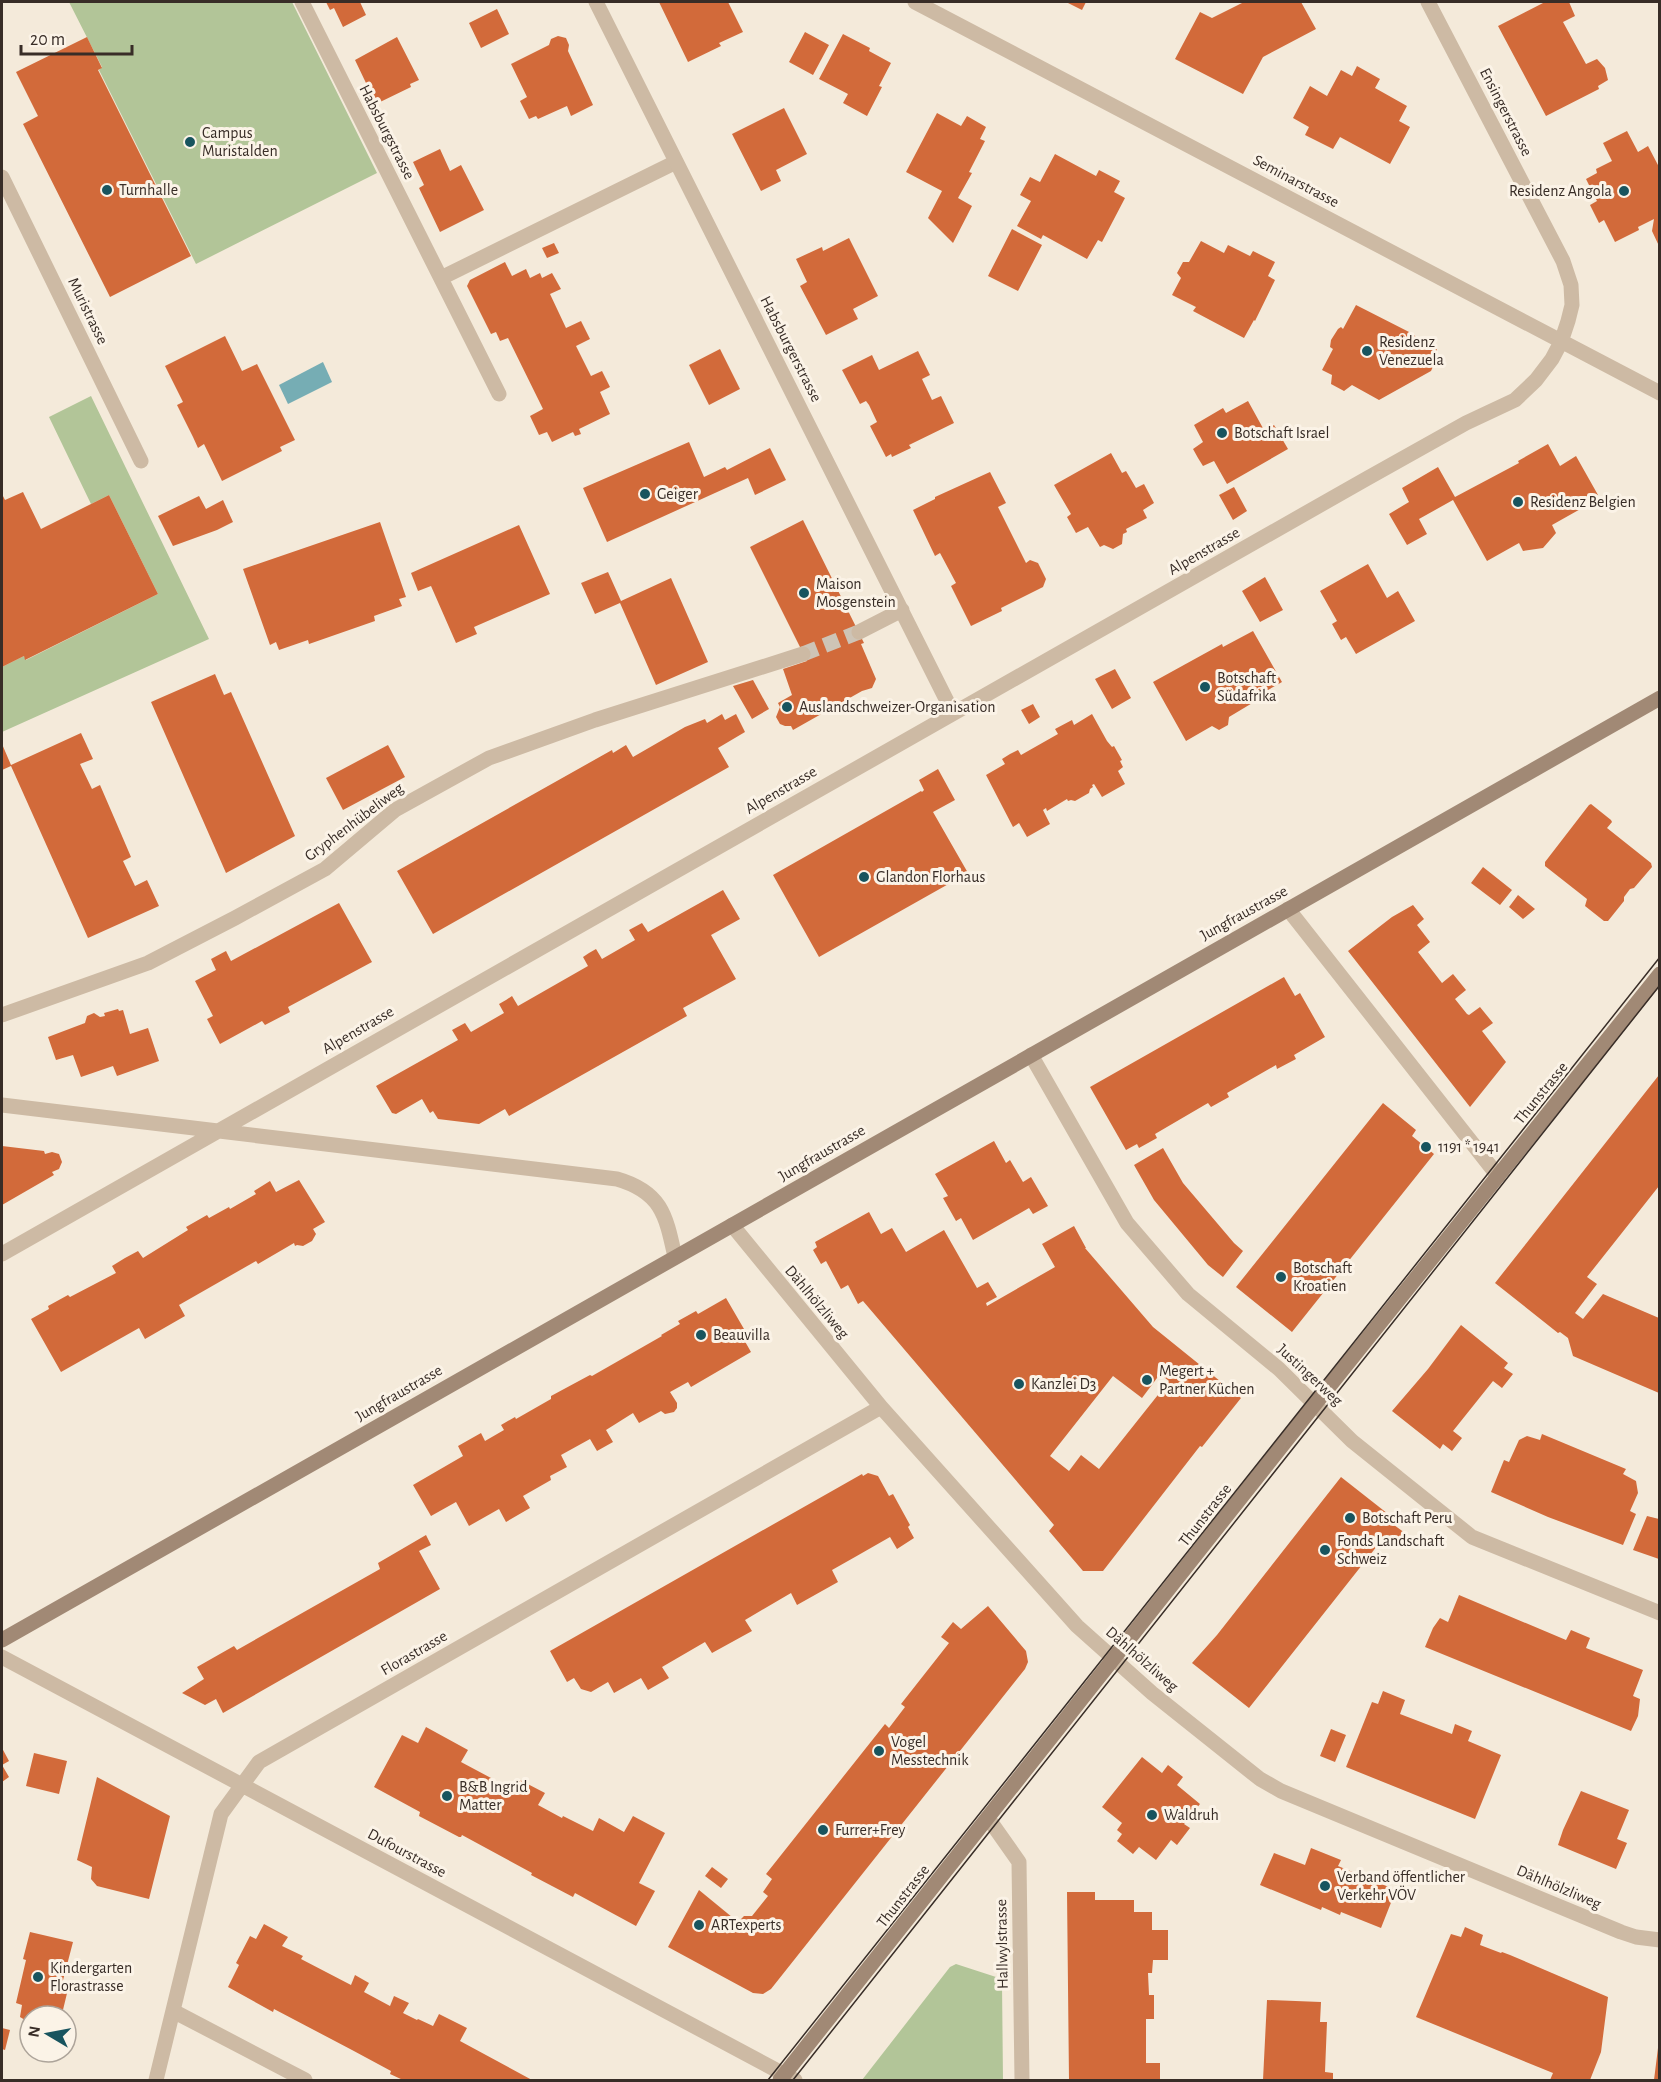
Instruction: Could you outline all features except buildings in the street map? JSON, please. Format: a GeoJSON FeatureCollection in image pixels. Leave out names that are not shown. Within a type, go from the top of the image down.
{"type":"FeatureCollection","features":[{"type":"Feature","properties":{"kind":"street","name":"Habsburgstrasse"},"geometry":{"type":"LineString","coordinates":[[302,2],[499,394]]}},
{"type":"Feature","properties":{"kind":"street","name":"Habsburgerstrasse"},"geometry":{"type":"LineString","coordinates":[[596,2],[953,713]]}},
{"type":"Feature","properties":{"kind":"street","name":"Seminarstrasse"},"geometry":{"type":"LineString","coordinates":[[915,2],[1659,393]]}},
{"type":"Feature","properties":{"kind":"street","name":"Ensingerstrasse"},"geometry":{"type":"LineString","coordinates":[[1428,2],[1567,270],[1572,304],[1561,342]]}},
{"type":"Feature","properties":{"kind":"street"},"geometry":{"type":"LineString","coordinates":[[441,278],[676,162]]}},
{"type":"Feature","properties":{"kind":"street","name":"Muristrasse"},"geometry":{"type":"LineString","coordinates":[[2,177],[141,461]]}},
{"type":"Feature","properties":{"kind":"street","name":"Alpenstrasse"},"geometry":{"type":"LineString","coordinates":[[2,1254],[953,713],[1446,435],[1515,400],[1542,374],[1561,342]]}},
{"type":"Feature","properties":{"kind":"street"},"geometry":{"type":"LineString","coordinates":[[859,632],[902,610]]}},
{"type":"Feature","properties":{"kind":"street","name":"Gryphenhübeliweg"},"geometry":{"type":"LineString","coordinates":[[2,1015],[148,963],[235,918],[325,869],[395,810],[489,758],[585,724],[803,654]]}},
{"type":"Feature","properties":{"kind":"street","name":"Jungfraustrasse"},"geometry":{"type":"LineString","coordinates":[[2,1640],[1659,698]]}},
{"type":"Feature","properties":{"kind":"street"},"geometry":{"type":"LineString","coordinates":[[1288,909],[1498,1176]]}},
{"type":"Feature","properties":{"kind":"street","name":"Thunstrasse"},"geometry":{"type":"LineString","coordinates":[[786,2079],[988,1818],[1315,1404],[1659,974]]}},
{"type":"Feature","properties":{"kind":"street","name":"Justingerweg"},"geometry":{"type":"LineString","coordinates":[[1031,1055],[1127,1223],[1188,1294],[1279,1369],[1352,1441],[1472,1537],[1659,1613]]}},
{"type":"Feature","properties":{"kind":"street"},"geometry":{"type":"LineString","coordinates":[[2,1105],[617,1179],[640,1187],[660,1205],[668,1222],[675,1257]]}},
{"type":"Feature","properties":{"kind":"street","name":"Dählhölzliweg"},"geometry":{"type":"LineString","coordinates":[[732,1225],[881,1407],[1077,1626],[1113,1660],[1270,1785],[1621,1932],[1636,1937],[1659,1940]]}},
{"type":"Feature","properties":{"kind":"street","name":"Florastrasse"},"geometry":{"type":"LineString","coordinates":[[156,2080],[221,1814],[259,1762],[881,1407]]}},
{"type":"Feature","properties":{"kind":"street","name":"Dufourstrasse"},"geometry":{"type":"LineString","coordinates":[[2,1657],[786,2079]]}},
{"type":"Feature","properties":{"kind":"street","name":"Hallwylstrasse"},"geometry":{"type":"LineString","coordinates":[[988,1818],[1019,1862],[1022,2080]]}},
{"type":"Feature","properties":{"kind":"street"},"geometry":{"type":"LineString","coordinates":[[173,2011],[305,2080]]}},
{"type":"Feature","properties":{"kind":"green space","name":"Campus Muristalden"},"geometry":{"type":"Polygon","coordinates":[[[69,2],[292,2],[377,173],[196,264],[99,70],[102,67],[69,2]]]}},
{"type":"Feature","properties":{"kind":"green space"},"geometry":{"type":"Polygon","coordinates":[[[91,396],[209,639],[2,732],[2,667],[24,656],[26,660],[158,594],[109,495],[91,504],[49,417],[91,396]]]}},
{"type":"Feature","properties":{"kind":"green space"},"geometry":{"type":"Polygon","coordinates":[[[956,1964],[996,1977],[1002,1983],[1003,2080],[862,2080],[950,1967],[956,1964]]]}},
{"type":"Feature","properties":{"kind":"water"},"geometry":{"type":"Polygon","coordinates":[[[323,362],[332,382],[288,404],[279,385],[323,362]]]}},
{"type":"Feature","properties":{"kind":"tunnel"},"geometry":{"type":"LineString","coordinates":[[803,654],[859,632]]}},
{"type":"Feature","properties":{"kind":"tram line"},"geometry":{"type":"LineString","coordinates":[[768,2080],[1660,957]]}},
{"type":"Feature","properties":{"kind":"tram line"},"geometry":{"type":"LineString","coordinates":[[793,2080],[1660,985]]}},
{"type":"Feature","properties":{"kind":"place","name":"Campus Muristalden"},"geometry":{"type":"Point","coordinates":[190,142]}},
{"type":"Feature","properties":{"kind":"place","name":"Turnhalle"},"geometry":{"type":"Point","coordinates":[107,190]}},
{"type":"Feature","properties":{"kind":"place","name":"Residenz Angola"},"geometry":{"type":"Point","coordinates":[1624,191]}},
{"type":"Feature","properties":{"kind":"place","name":"Residenz Venezuela"},"geometry":{"type":"Point","coordinates":[1367,351]}},
{"type":"Feature","properties":{"kind":"place","name":"Botschaft Israel"},"geometry":{"type":"Point","coordinates":[1222,433]}},
{"type":"Feature","properties":{"kind":"place","name":"Geiger"},"geometry":{"type":"Point","coordinates":[645,494]}},
{"type":"Feature","properties":{"kind":"place","name":"Residenz Belgien"},"geometry":{"type":"Point","coordinates":[1518,502]}},
{"type":"Feature","properties":{"kind":"place","name":"Maison Mosgenstein"},"geometry":{"type":"Point","coordinates":[804,593]}},
{"type":"Feature","properties":{"kind":"place","name":"Botschaft Südafrika"},"geometry":{"type":"Point","coordinates":[1205,687]}},
{"type":"Feature","properties":{"kind":"place","name":"Auslandschweizer-Organisation"},"geometry":{"type":"Point","coordinates":[787,707]}},
{"type":"Feature","properties":{"kind":"place","name":"Glandon Florhaus"},"geometry":{"type":"Point","coordinates":[864,877]}},
{"type":"Feature","properties":{"kind":"place","name":"1191 * 1941"},"geometry":{"type":"Point","coordinates":[1426,1147]}},
{"type":"Feature","properties":{"kind":"place","name":"Botschaft Kroatien"},"geometry":{"type":"Point","coordinates":[1281,1277]}},
{"type":"Feature","properties":{"kind":"place","name":"Beauvilla"},"geometry":{"type":"Point","coordinates":[701,1335]}},
{"type":"Feature","properties":{"kind":"place","name":"Megert + Partner Küchen"},"geometry":{"type":"Point","coordinates":[1147,1380]}},
{"type":"Feature","properties":{"kind":"place","name":"Kanzlei D3"},"geometry":{"type":"Point","coordinates":[1019,1384]}},
{"type":"Feature","properties":{"kind":"place","name":"Botschaft Peru"},"geometry":{"type":"Point","coordinates":[1350,1518]}},
{"type":"Feature","properties":{"kind":"place","name":"Fonds Landschaft Schweiz"},"geometry":{"type":"Point","coordinates":[1325,1550]}},
{"type":"Feature","properties":{"kind":"place","name":"Vogel Messtechnik"},"geometry":{"type":"Point","coordinates":[879,1751]}},
{"type":"Feature","properties":{"kind":"place","name":"B&B Ingrid Matter"},"geometry":{"type":"Point","coordinates":[447,1796]}},
{"type":"Feature","properties":{"kind":"place","name":"Waldruh"},"geometry":{"type":"Point","coordinates":[1152,1815]}},
{"type":"Feature","properties":{"kind":"place","name":"Furrer+Frey"},"geometry":{"type":"Point","coordinates":[823,1830]}},
{"type":"Feature","properties":{"kind":"place","name":"Verband öffentlicher Verkehr VÖV"},"geometry":{"type":"Point","coordinates":[1325,1886]}},
{"type":"Feature","properties":{"kind":"place","name":"ARTexperts"},"geometry":{"type":"Point","coordinates":[699,1925]}},
{"type":"Feature","properties":{"kind":"place","name":"Kindergarten Florastrasse"},"geometry":{"type":"Point","coordinates":[38,1977]}}]}
